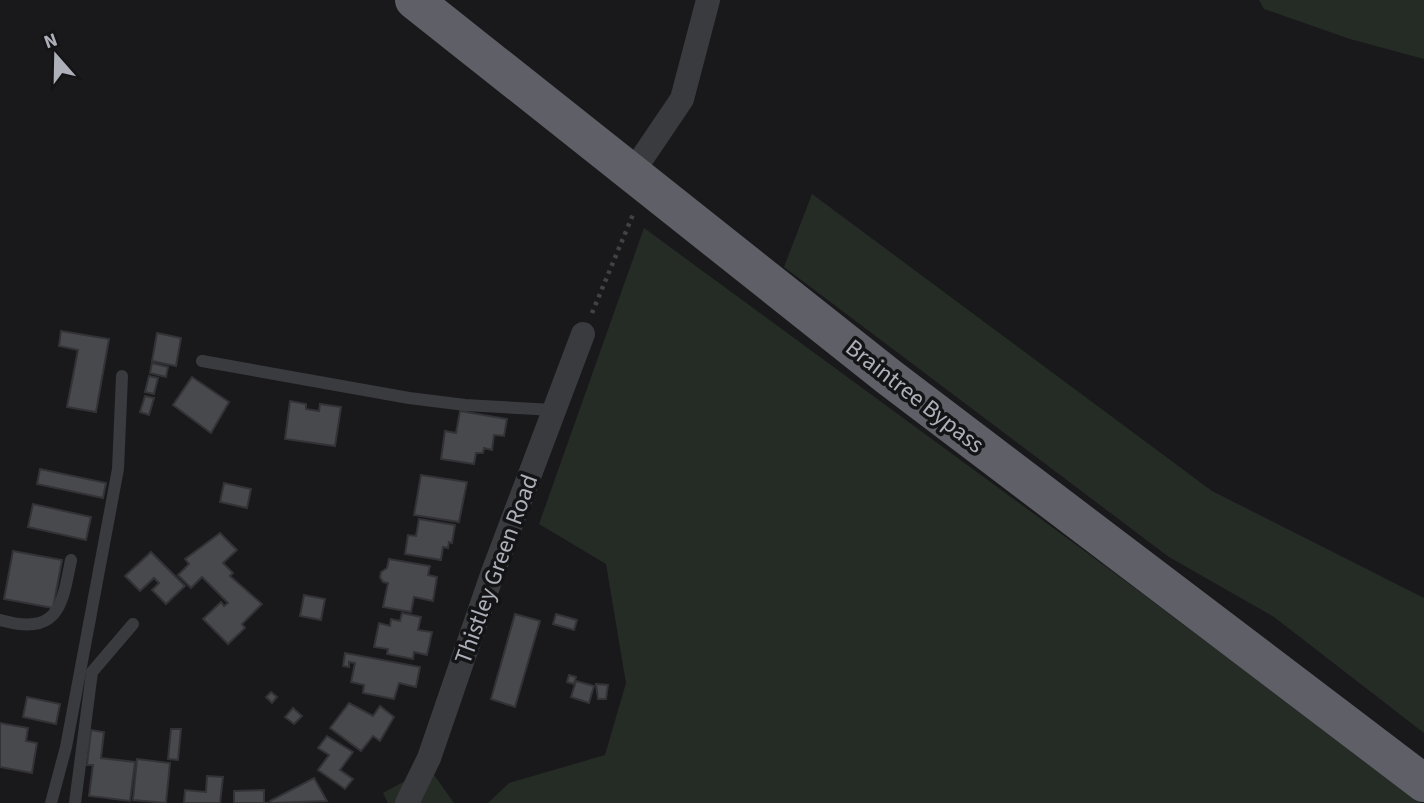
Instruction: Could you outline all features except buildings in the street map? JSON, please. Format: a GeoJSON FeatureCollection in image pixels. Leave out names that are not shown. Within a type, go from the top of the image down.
{"type":"FeatureCollection","features":[{"type":"Feature","properties":{"kind":"highway","name":"Braintree Bypass"},"geometry":{"type":"LineString","coordinates":[[414,0],[1035,489],[1424,783]]}},
{"type":"Feature","properties":{"kind":"street"},"geometry":{"type":"LineString","coordinates":[[639,178],[682,99],[708,0]]}},
{"type":"Feature","properties":{"kind":"street","name":"Thistley Green Road"},"geometry":{"type":"LineString","coordinates":[[407,803],[429,758],[583,334]]}},
{"type":"Feature","properties":{"kind":"lane"},"geometry":{"type":"LineString","coordinates":[[202,361],[409,398],[465,405],[554,410]]}},
{"type":"Feature","properties":{"kind":"lane"},"geometry":{"type":"LineString","coordinates":[[51,803],[66,747],[118,469],[122,376]]}},
{"type":"Feature","properties":{"kind":"lane"},"geometry":{"type":"LineString","coordinates":[[0,620],[25,625],[43,622],[56,616],[63,602],[71,560]]}},
{"type":"Feature","properties":{"kind":"lane"},"geometry":{"type":"LineString","coordinates":[[75,803],[92,672],[133,624]]}},
{"type":"Feature","properties":{"kind":"path"},"geometry":{"type":"LineString","coordinates":[[583,334],[639,178]]}},
{"type":"Feature","properties":{"kind":"shaded area"},"geometry":{"type":"Polygon","coordinates":[[[1259,0],[1424,0],[1424,59],[1350,39],[1264,9],[1259,0]]]}},
{"type":"Feature","properties":{"kind":"shaded area"},"geometry":{"type":"Polygon","coordinates":[[[812,194],[1212,491],[1424,598],[1424,733],[1274,617],[1169,557],[784,267],[812,194]]]}},
{"type":"Feature","properties":{"kind":"shaded area"},"geometry":{"type":"Polygon","coordinates":[[[644,228],[1116,574],[1421,803],[488,803],[509,783],[605,755],[626,683],[606,564],[539,524],[644,228]]]}},
{"type":"Feature","properties":{"kind":"shaded area"},"geometry":{"type":"Polygon","coordinates":[[[429,768],[454,803],[388,803],[383,793],[429,768]]]}}]}
